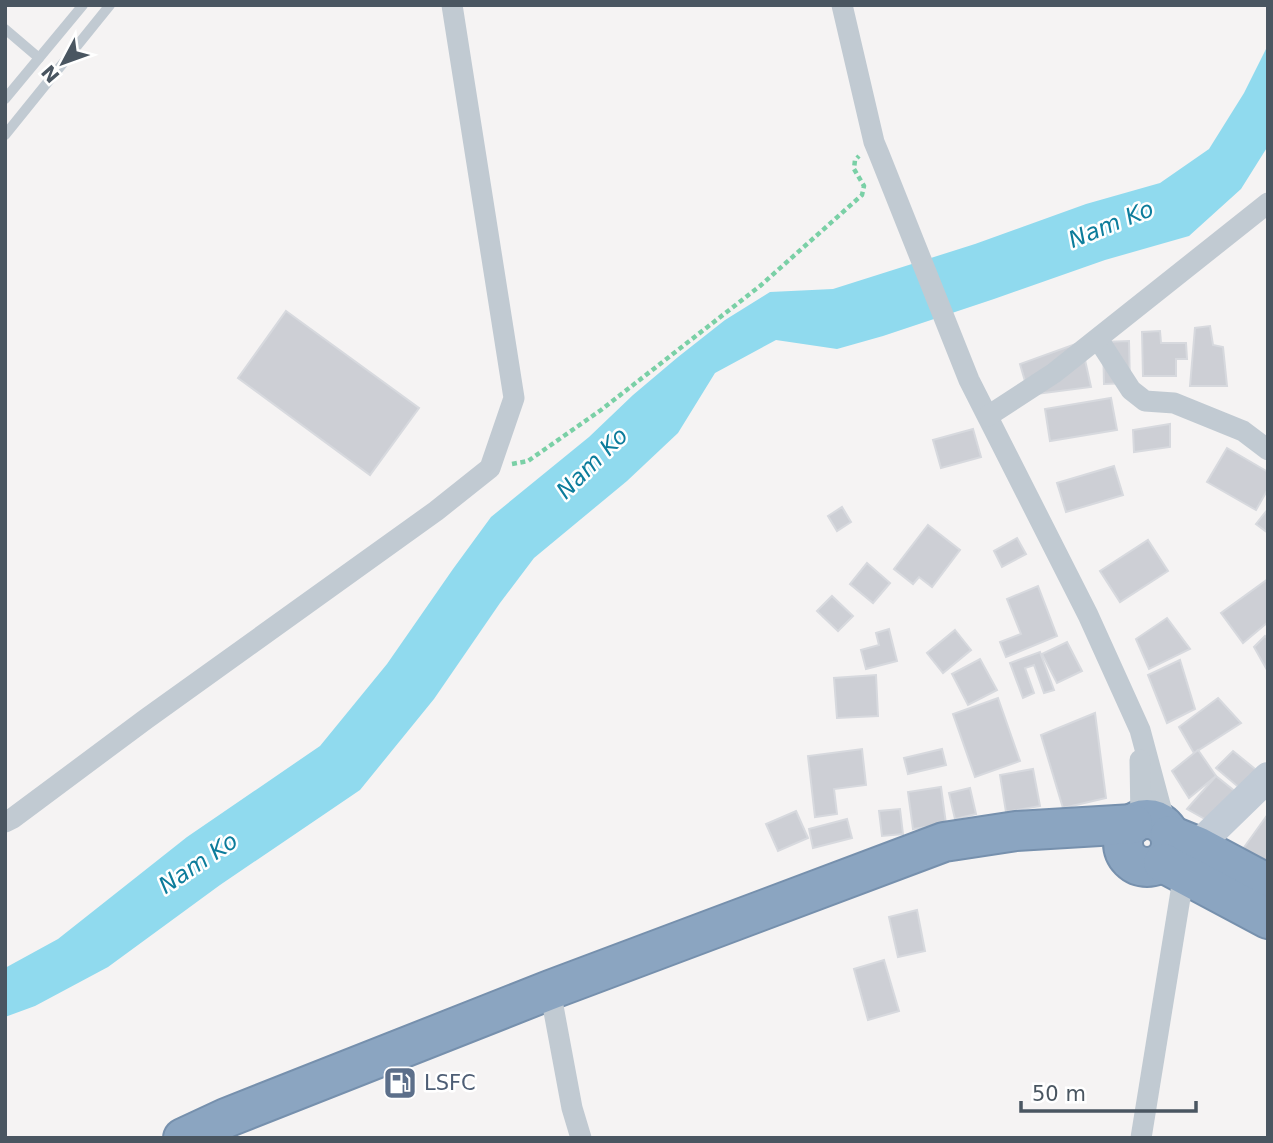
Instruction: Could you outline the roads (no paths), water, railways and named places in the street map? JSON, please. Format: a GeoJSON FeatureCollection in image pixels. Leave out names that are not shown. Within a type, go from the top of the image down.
{"type":"FeatureCollection","features":[{"type":"Feature","properties":{"kind":"highway"},"geometry":{"type":"LineString","coordinates":[[183,1138],[226,1128],[550,990],[944,842],[1016,831],[1160,843],[1268,884]]}},
{"type":"Feature","properties":{"kind":"highway"},"geometry":{"type":"LineString","coordinates":[[1160,843],[1268,919]]}},
{"type":"Feature","properties":{"kind":"street"},"geometry":{"type":"LineString","coordinates":[[5,822],[436,511],[491,468],[514,398],[452,5]]}},
{"type":"Feature","properties":{"kind":"street"},"geometry":{"type":"LineString","coordinates":[[842,5],[876,148],[970,380],[1088,615],[1140,730],[1160,843],[1141,1138]]}},
{"type":"Feature","properties":{"kind":"street"},"geometry":{"type":"LineString","coordinates":[[988,416],[1054,373],[1268,203]]}},
{"type":"Feature","properties":{"kind":"street"},"geometry":{"type":"LineString","coordinates":[[1098,339],[1131,390],[1145,401],[1174,403],[1243,431],[1268,450]]}},
{"type":"Feature","properties":{"kind":"street"},"geometry":{"type":"LineString","coordinates":[[1160,843],[1268,777]]}},
{"type":"Feature","properties":{"kind":"street"},"geometry":{"type":"LineString","coordinates":[[550,990],[572,1108],[582,1138]]}},
{"type":"Feature","properties":{"kind":"lane"},"geometry":{"type":"LineString","coordinates":[[5,99],[83,5]]}},
{"type":"Feature","properties":{"kind":"lane"},"geometry":{"type":"LineString","coordinates":[[5,135],[110,5]]}},
{"type":"Feature","properties":{"kind":"lane"},"geometry":{"type":"LineString","coordinates":[[5,29],[39,58]]}},
{"type":"Feature","properties":{"kind":"water","name":"Nam Ko"},"geometry":{"type":"Polygon","coordinates":[[[1268,45],[1268,146],[1241,189],[1189,236],[1105,260],[883,336],[837,349],[776,340],[715,373],[678,433],[627,481],[534,558],[434,699],[360,790],[220,885],[108,967],[35,1006],[5,1017],[5,968],[58,939],[187,837],[320,746],[387,664],[491,517],[725,320],[770,292],[833,289],[975,244],[1086,204],[1160,183],[1209,149],[1244,93],[1268,45]]]}},
{"type":"Feature","properties":{"kind":"place","name":"LSFC"},"geometry":{"type":"Point","coordinates":[400,1083]}}]}
